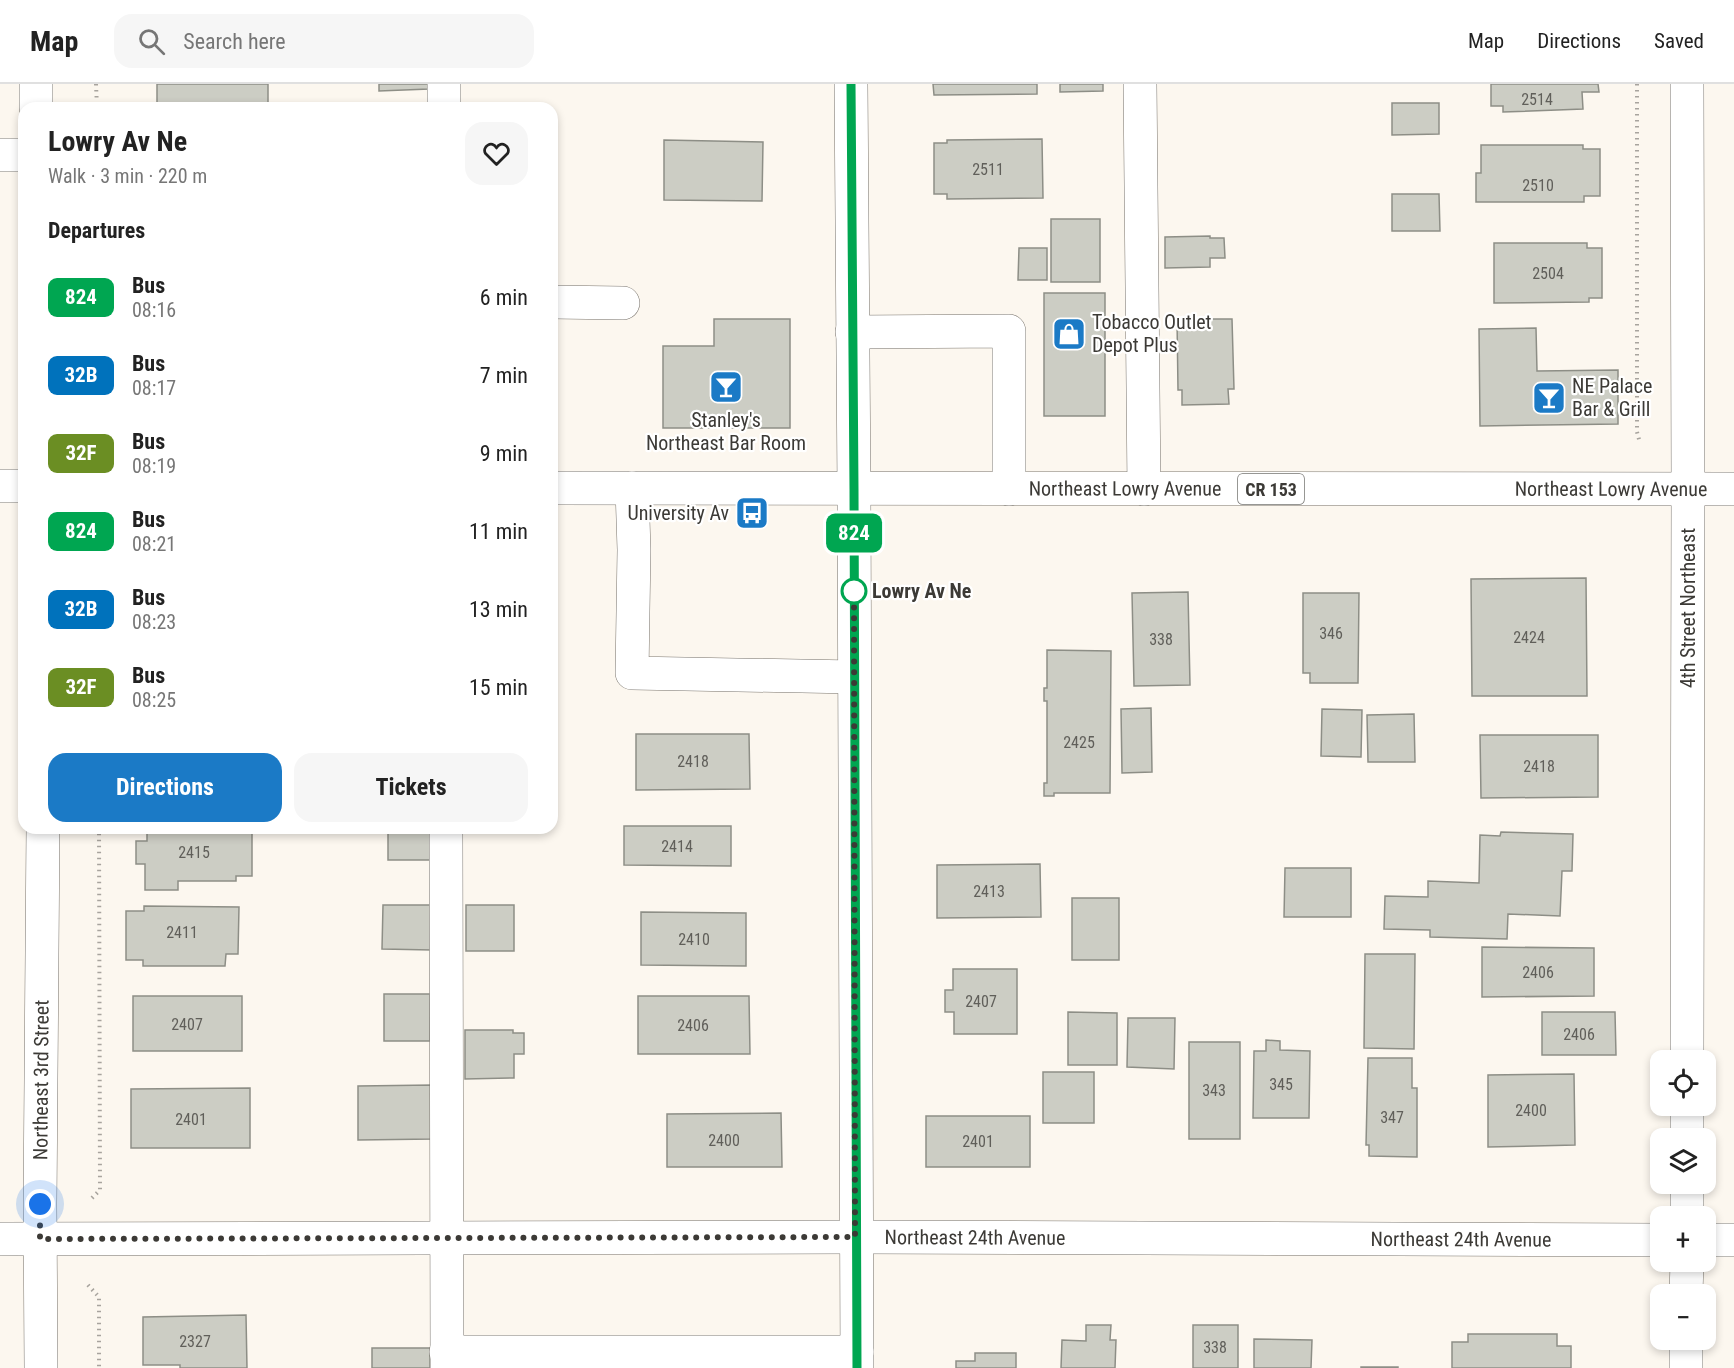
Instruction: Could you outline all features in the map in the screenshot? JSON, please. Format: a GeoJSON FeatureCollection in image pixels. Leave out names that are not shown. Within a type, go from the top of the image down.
{"type":"FeatureCollection","features":[{"type":"Feature","properties":{"kind":"street"},"geometry":{"type":"LineString","coordinates":[[36,84],[36,102]]}},
{"type":"Feature","properties":{"kind":"street"},"geometry":{"type":"LineString","coordinates":[[444,84],[444,102]]}},
{"type":"Feature","properties":{"kind":"street"},"geometry":{"type":"LineString","coordinates":[[446,834],[446,1360],[857,1360],[850,84]]}},
{"type":"Feature","properties":{"kind":"street"},"geometry":{"type":"LineString","coordinates":[[1140,84],[1144,489]]}},
{"type":"Feature","properties":{"kind":"street","name":"4th Street Northeast"},"geometry":{"type":"LineString","coordinates":[[1687,84],[1687,1050]]}},
{"type":"Feature","properties":{"kind":"street"},"geometry":{"type":"LineString","coordinates":[[0,154],[18,154]]}},
{"type":"Feature","properties":{"kind":"street"},"geometry":{"type":"LineString","coordinates":[[558,302],[623,303]]}},
{"type":"Feature","properties":{"kind":"street"},"geometry":{"type":"LineString","coordinates":[[852,332],[1010,331],[1010,489]]}},
{"type":"Feature","properties":{"kind":"street"},"geometry":{"type":"LineString","coordinates":[[0,486],[18,486]]}},
{"type":"Feature","properties":{"kind":"street","name":"Northeast Lowry Avenue"},"geometry":{"type":"LineString","coordinates":[[558,488],[1734,489]]}},
{"type":"Feature","properties":{"kind":"street"},"geometry":{"type":"LineString","coordinates":[[632,488],[632,673],[854,677]]}},
{"type":"Feature","properties":{"kind":"street","name":"Northeast 3rd Street"},"geometry":{"type":"LineString","coordinates":[[41,1368],[43,834]]}},
{"type":"Feature","properties":{"kind":"street","name":"Northeast 24th Avenue"},"geometry":{"type":"LineString","coordinates":[[0,1239],[855,1237],[1650,1240]]}},
{"type":"Feature","properties":{"kind":"street"},"geometry":{"type":"LineString","coordinates":[[1716,1240],[1734,1240]]}},
{"type":"Feature","properties":{"kind":"street"},"geometry":{"type":"LineString","coordinates":[[1686,1350],[1686,1368]]}},
{"type":"Feature","properties":{"kind":"path"},"geometry":{"type":"LineString","coordinates":[[96,84],[97,102]]}},
{"type":"Feature","properties":{"kind":"path"},"geometry":{"type":"LineString","coordinates":[[1637,84],[1637,432],[1640,443]]}},
{"type":"Feature","properties":{"kind":"path"},"geometry":{"type":"LineString","coordinates":[[88,1203],[100,1190],[99,834]]}},
{"type":"Feature","properties":{"kind":"path"},"geometry":{"type":"LineString","coordinates":[[88,1285],[99,1297],[99,1368]]}},
{"type":"Feature","properties":{"kind":"building"},"geometry":{"type":"Polygon","coordinates":[[[157,84],[268,84],[268,102],[157,102],[157,84]]]}},
{"type":"Feature","properties":{"kind":"building"},"geometry":{"type":"Polygon","coordinates":[[[379,84],[429,84],[429,89],[379,91],[379,84]]]}},
{"type":"Feature","properties":{"kind":"building"},"geometry":{"type":"Polygon","coordinates":[[[933,84],[1037,84],[1037,94],[934,95],[933,84]]]}},
{"type":"Feature","properties":{"kind":"building"},"geometry":{"type":"Polygon","coordinates":[[[1060,84],[1103,84],[1103,91],[1060,92],[1060,84]]]}},
{"type":"Feature","properties":{"kind":"building"},"geometry":{"type":"Polygon","coordinates":[[[1491,84],[1598,84],[1599,92],[1582,92],[1583,109],[1503,112],[1503,106],[1491,106],[1491,84]]]}},
{"type":"Feature","properties":{"kind":"building"},"geometry":{"type":"Polygon","coordinates":[[[1392,103],[1439,103],[1439,134],[1392,135],[1392,103]]]}},
{"type":"Feature","properties":{"kind":"building"},"geometry":{"type":"Polygon","coordinates":[[[1042,139],[1043,198],[947,199],[947,194],[934,194],[934,143],[947,143],[947,140],[1042,139]]]}},
{"type":"Feature","properties":{"kind":"building"},"geometry":{"type":"Polygon","coordinates":[[[664,140],[763,142],[762,201],[664,200],[664,140]]]}},
{"type":"Feature","properties":{"kind":"building"},"geometry":{"type":"Polygon","coordinates":[[[1481,145],[1583,145],[1583,149],[1600,149],[1600,196],[1584,196],[1584,202],[1476,202],[1476,173],[1481,173],[1481,145]]]}},
{"type":"Feature","properties":{"kind":"building"},"geometry":{"type":"Polygon","coordinates":[[[1392,194],[1439,194],[1440,231],[1392,231],[1392,194]]]}},
{"type":"Feature","properties":{"kind":"building"},"geometry":{"type":"Polygon","coordinates":[[[1051,219],[1100,219],[1100,282],[1051,282],[1051,219]]]}},
{"type":"Feature","properties":{"kind":"building"},"geometry":{"type":"Polygon","coordinates":[[[1210,236],[1210,238],[1224,238],[1225,258],[1210,258],[1210,267],[1165,268],[1165,237],[1210,236]]]}},
{"type":"Feature","properties":{"kind":"building"},"geometry":{"type":"Polygon","coordinates":[[[1494,243],[1587,243],[1587,248],[1602,248],[1602,298],[1589,298],[1589,302],[1494,303],[1494,243]]]}},
{"type":"Feature","properties":{"kind":"building"},"geometry":{"type":"Polygon","coordinates":[[[1019,248],[1047,248],[1047,280],[1018,280],[1019,248]]]}},
{"type":"Feature","properties":{"kind":"building"},"geometry":{"type":"Polygon","coordinates":[[[1044,293],[1105,293],[1105,416],[1044,416],[1044,293]]]}},
{"type":"Feature","properties":{"kind":"building","name":"Stanley's Northeast Bar Room"},"geometry":{"type":"Polygon","coordinates":[[[714,319],[790,319],[790,428],[663,428],[663,346],[714,346],[714,319]]]}},
{"type":"Feature","properties":{"kind":"building"},"geometry":{"type":"Polygon","coordinates":[[[1177,319],[1232,319],[1234,389],[1228,389],[1229,404],[1182,405],[1182,390],[1178,390],[1177,319]]]}},
{"type":"Feature","properties":{"kind":"building","name":"NE Palace Bar & Grill"},"geometry":{"type":"Polygon","coordinates":[[[1536,328],[1537,371],[1618,370],[1618,424],[1480,426],[1479,329],[1536,328]]]}},
{"type":"Feature","properties":{"kind":"building"},"geometry":{"type":"Polygon","coordinates":[[[1586,578],[1587,696],[1472,696],[1471,579],[1586,578]]]}},
{"type":"Feature","properties":{"kind":"building"},"geometry":{"type":"Polygon","coordinates":[[[1188,592],[1190,685],[1134,686],[1132,593],[1188,592]]]}},
{"type":"Feature","properties":{"kind":"building"},"geometry":{"type":"Polygon","coordinates":[[[1303,593],[1359,593],[1358,683],[1310,683],[1310,673],[1303,673],[1303,593]]]}},
{"type":"Feature","properties":{"kind":"building"},"geometry":{"type":"Polygon","coordinates":[[[1047,650],[1111,651],[1110,793],[1054,793],[1054,796],[1044,796],[1044,783],[1047,783],[1047,701],[1044,701],[1044,688],[1047,688],[1047,650]]]}},
{"type":"Feature","properties":{"kind":"building"},"geometry":{"type":"Polygon","coordinates":[[[1151,708],[1152,772],[1122,773],[1121,709],[1151,708]]]}},
{"type":"Feature","properties":{"kind":"building"},"geometry":{"type":"Polygon","coordinates":[[[1322,709],[1362,710],[1361,757],[1321,756],[1322,709]]]}},
{"type":"Feature","properties":{"kind":"building"},"geometry":{"type":"Polygon","coordinates":[[[1414,714],[1415,762],[1368,762],[1367,715],[1414,714]]]}},
{"type":"Feature","properties":{"kind":"building"},"geometry":{"type":"Polygon","coordinates":[[[636,734],[749,734],[750,789],[636,790],[636,734]]]}},
{"type":"Feature","properties":{"kind":"building"},"geometry":{"type":"Polygon","coordinates":[[[1480,735],[1598,735],[1598,797],[1481,798],[1480,735]]]}},
{"type":"Feature","properties":{"kind":"building"},"geometry":{"type":"Polygon","coordinates":[[[624,826],[731,826],[731,866],[624,865],[624,826]]]}},
{"type":"Feature","properties":{"kind":"building"},"geometry":{"type":"Polygon","coordinates":[[[1501,832],[1573,834],[1572,871],[1562,871],[1560,916],[1508,914],[1507,939],[1430,937],[1430,930],[1384,929],[1385,896],[1428,897],[1428,881],[1479,883],[1480,835],[1500,836],[1501,832]]]}},
{"type":"Feature","properties":{"kind":"building"},"geometry":{"type":"Polygon","coordinates":[[[147,834],[252,834],[252,876],[236,876],[236,881],[178,881],[178,890],[145,890],[145,864],[136,864],[136,841],[147,841],[147,834]]]}},
{"type":"Feature","properties":{"kind":"building"},"geometry":{"type":"Polygon","coordinates":[[[388,834],[432,834],[432,860],[388,860],[388,834]]]}},
{"type":"Feature","properties":{"kind":"building"},"geometry":{"type":"Polygon","coordinates":[[[1040,864],[1041,917],[937,918],[937,865],[1040,864]]]}},
{"type":"Feature","properties":{"kind":"building"},"geometry":{"type":"Polygon","coordinates":[[[1285,868],[1351,868],[1351,917],[1284,917],[1285,868]]]}},
{"type":"Feature","properties":{"kind":"building"},"geometry":{"type":"Polygon","coordinates":[[[1072,898],[1119,898],[1119,960],[1072,960],[1072,898]]]}},
{"type":"Feature","properties":{"kind":"building"},"geometry":{"type":"Polygon","coordinates":[[[383,905],[433,905],[432,950],[382,949],[383,905]]]}},
{"type":"Feature","properties":{"kind":"building"},"geometry":{"type":"Polygon","coordinates":[[[466,905],[514,905],[514,951],[466,951],[466,905]]]}},
{"type":"Feature","properties":{"kind":"building"},"geometry":{"type":"Polygon","coordinates":[[[144,906],[239,907],[238,954],[226,954],[225,966],[143,966],[143,960],[126,960],[126,911],[144,911],[144,906]]]}},
{"type":"Feature","properties":{"kind":"building"},"geometry":{"type":"Polygon","coordinates":[[[641,912],[746,913],[746,966],[641,965],[641,912]]]}},
{"type":"Feature","properties":{"kind":"building"},"geometry":{"type":"Polygon","coordinates":[[[1482,947],[1594,948],[1594,996],[1482,997],[1482,947]]]}},
{"type":"Feature","properties":{"kind":"building"},"geometry":{"type":"Polygon","coordinates":[[[1365,954],[1415,954],[1414,1049],[1364,1048],[1365,954]]]}},
{"type":"Feature","properties":{"kind":"building"},"geometry":{"type":"Polygon","coordinates":[[[953,969],[1017,969],[1017,1034],[954,1034],[954,1012],[945,1012],[945,990],[953,990],[953,969]]]}},
{"type":"Feature","properties":{"kind":"building"},"geometry":{"type":"Polygon","coordinates":[[[384,994],[430,994],[430,1041],[384,1041],[384,994]]]}},
{"type":"Feature","properties":{"kind":"building"},"geometry":{"type":"Polygon","coordinates":[[[133,996],[242,996],[242,1051],[133,1051],[133,996]]]}},
{"type":"Feature","properties":{"kind":"building"},"geometry":{"type":"Polygon","coordinates":[[[638,996],[749,996],[750,1054],[638,1054],[638,996]]]}},
{"type":"Feature","properties":{"kind":"building"},"geometry":{"type":"Polygon","coordinates":[[[1068,1012],[1117,1013],[1117,1065],[1068,1065],[1068,1012]]]}},
{"type":"Feature","properties":{"kind":"building"},"geometry":{"type":"Polygon","coordinates":[[[1542,1012],[1615,1012],[1616,1055],[1542,1055],[1542,1012]]]}},
{"type":"Feature","properties":{"kind":"building"},"geometry":{"type":"Polygon","coordinates":[[[1128,1018],[1175,1018],[1174,1069],[1127,1067],[1128,1018]]]}},
{"type":"Feature","properties":{"kind":"building"},"geometry":{"type":"Polygon","coordinates":[[[465,1030],[513,1030],[513,1033],[524,1033],[524,1054],[514,1054],[514,1078],[465,1079],[465,1030]]]}},
{"type":"Feature","properties":{"kind":"building"},"geometry":{"type":"Polygon","coordinates":[[[1266,1040],[1280,1041],[1280,1050],[1310,1051],[1309,1118],[1253,1118],[1254,1051],[1266,1051],[1266,1040]]]}},
{"type":"Feature","properties":{"kind":"building"},"geometry":{"type":"Polygon","coordinates":[[[1189,1042],[1240,1042],[1240,1139],[1189,1139],[1189,1042]]]}},
{"type":"Feature","properties":{"kind":"building"},"geometry":{"type":"Polygon","coordinates":[[[1368,1058],[1412,1058],[1412,1088],[1417,1088],[1417,1157],[1369,1156],[1369,1145],[1366,1145],[1368,1058]]]}},
{"type":"Feature","properties":{"kind":"building"},"geometry":{"type":"Polygon","coordinates":[[[1043,1072],[1094,1072],[1094,1123],[1043,1123],[1043,1072]]]}},
{"type":"Feature","properties":{"kind":"building"},"geometry":{"type":"Polygon","coordinates":[[[1574,1074],[1575,1145],[1488,1147],[1488,1075],[1574,1074]]]}},
{"type":"Feature","properties":{"kind":"building"},"geometry":{"type":"Polygon","coordinates":[[[433,1085],[433,1139],[358,1140],[358,1086],[433,1085]]]}},
{"type":"Feature","properties":{"kind":"building"},"geometry":{"type":"Polygon","coordinates":[[[250,1088],[250,1148],[131,1148],[131,1089],[250,1088]]]}},
{"type":"Feature","properties":{"kind":"building"},"geometry":{"type":"Polygon","coordinates":[[[781,1113],[782,1167],[667,1167],[667,1114],[781,1113]]]}},
{"type":"Feature","properties":{"kind":"building"},"geometry":{"type":"Polygon","coordinates":[[[926,1116],[1030,1116],[1030,1167],[926,1167],[926,1116]]]}},
{"type":"Feature","properties":{"kind":"building"},"geometry":{"type":"Polygon","coordinates":[[[246,1315],[247,1368],[180,1368],[180,1365],[143,1365],[143,1317],[246,1315]]]}},
{"type":"Feature","properties":{"kind":"building"},"geometry":{"type":"Polygon","coordinates":[[[1086,1325],[1111,1325],[1110,1340],[1116,1340],[1115,1368],[1061,1368],[1062,1340],[1086,1341],[1086,1325]]]}},
{"type":"Feature","properties":{"kind":"building"},"geometry":{"type":"Polygon","coordinates":[[[1193,1325],[1238,1325],[1238,1368],[1193,1368],[1193,1325]]]}},
{"type":"Feature","properties":{"kind":"building"},"geometry":{"type":"Polygon","coordinates":[[[1468,1334],[1557,1334],[1557,1346],[1571,1346],[1571,1368],[1452,1368],[1452,1342],[1468,1342],[1468,1334]]]}},
{"type":"Feature","properties":{"kind":"building"},"geometry":{"type":"Polygon","coordinates":[[[1254,1339],[1312,1340],[1311,1368],[1254,1368],[1254,1339]]]}},
{"type":"Feature","properties":{"kind":"building"},"geometry":{"type":"Polygon","coordinates":[[[372,1348],[430,1348],[430,1368],[372,1368],[372,1348]]]}},
{"type":"Feature","properties":{"kind":"building"},"geometry":{"type":"Polygon","coordinates":[[[975,1353],[1016,1353],[1016,1368],[956,1368],[956,1361],[975,1361],[975,1353]]]}},
{"type":"Feature","properties":{"kind":"building"},"geometry":{"type":"Polygon","coordinates":[[[1398,1367],[1398,1368],[1361,1368],[1398,1367]]]}},
{"type":"Feature","properties":{"kind":"bus line","name":"824"},"geometry":{"type":"LineString","coordinates":[[851,84],[857,1368]]}},
{"type":"Feature","properties":{"kind":"place","name":"Tobacco Outlet Depot Plus"},"geometry":{"type":"Point","coordinates":[1069,334]}},
{"type":"Feature","properties":{"kind":"place","name":"Stanley's Northeast Bar Room"},"geometry":{"type":"Point","coordinates":[726,387]}},
{"type":"Feature","properties":{"kind":"place","name":"NE Palace Bar & Grill"},"geometry":{"type":"Point","coordinates":[1549,398]}},
{"type":"Feature","properties":{"kind":"place","name":"University Av"},"geometry":{"type":"Point","coordinates":[752,513]}},
{"type":"Feature","properties":{"kind":"place","name":"Lowry Av Ne"},"geometry":{"type":"Point","coordinates":[854,591]}},
{"type":"Feature","properties":{"kind":"route"},"geometry":{"type":"LineString","coordinates":[[40,1204],[40,1239],[855,1237],[854,591]]}}]}
